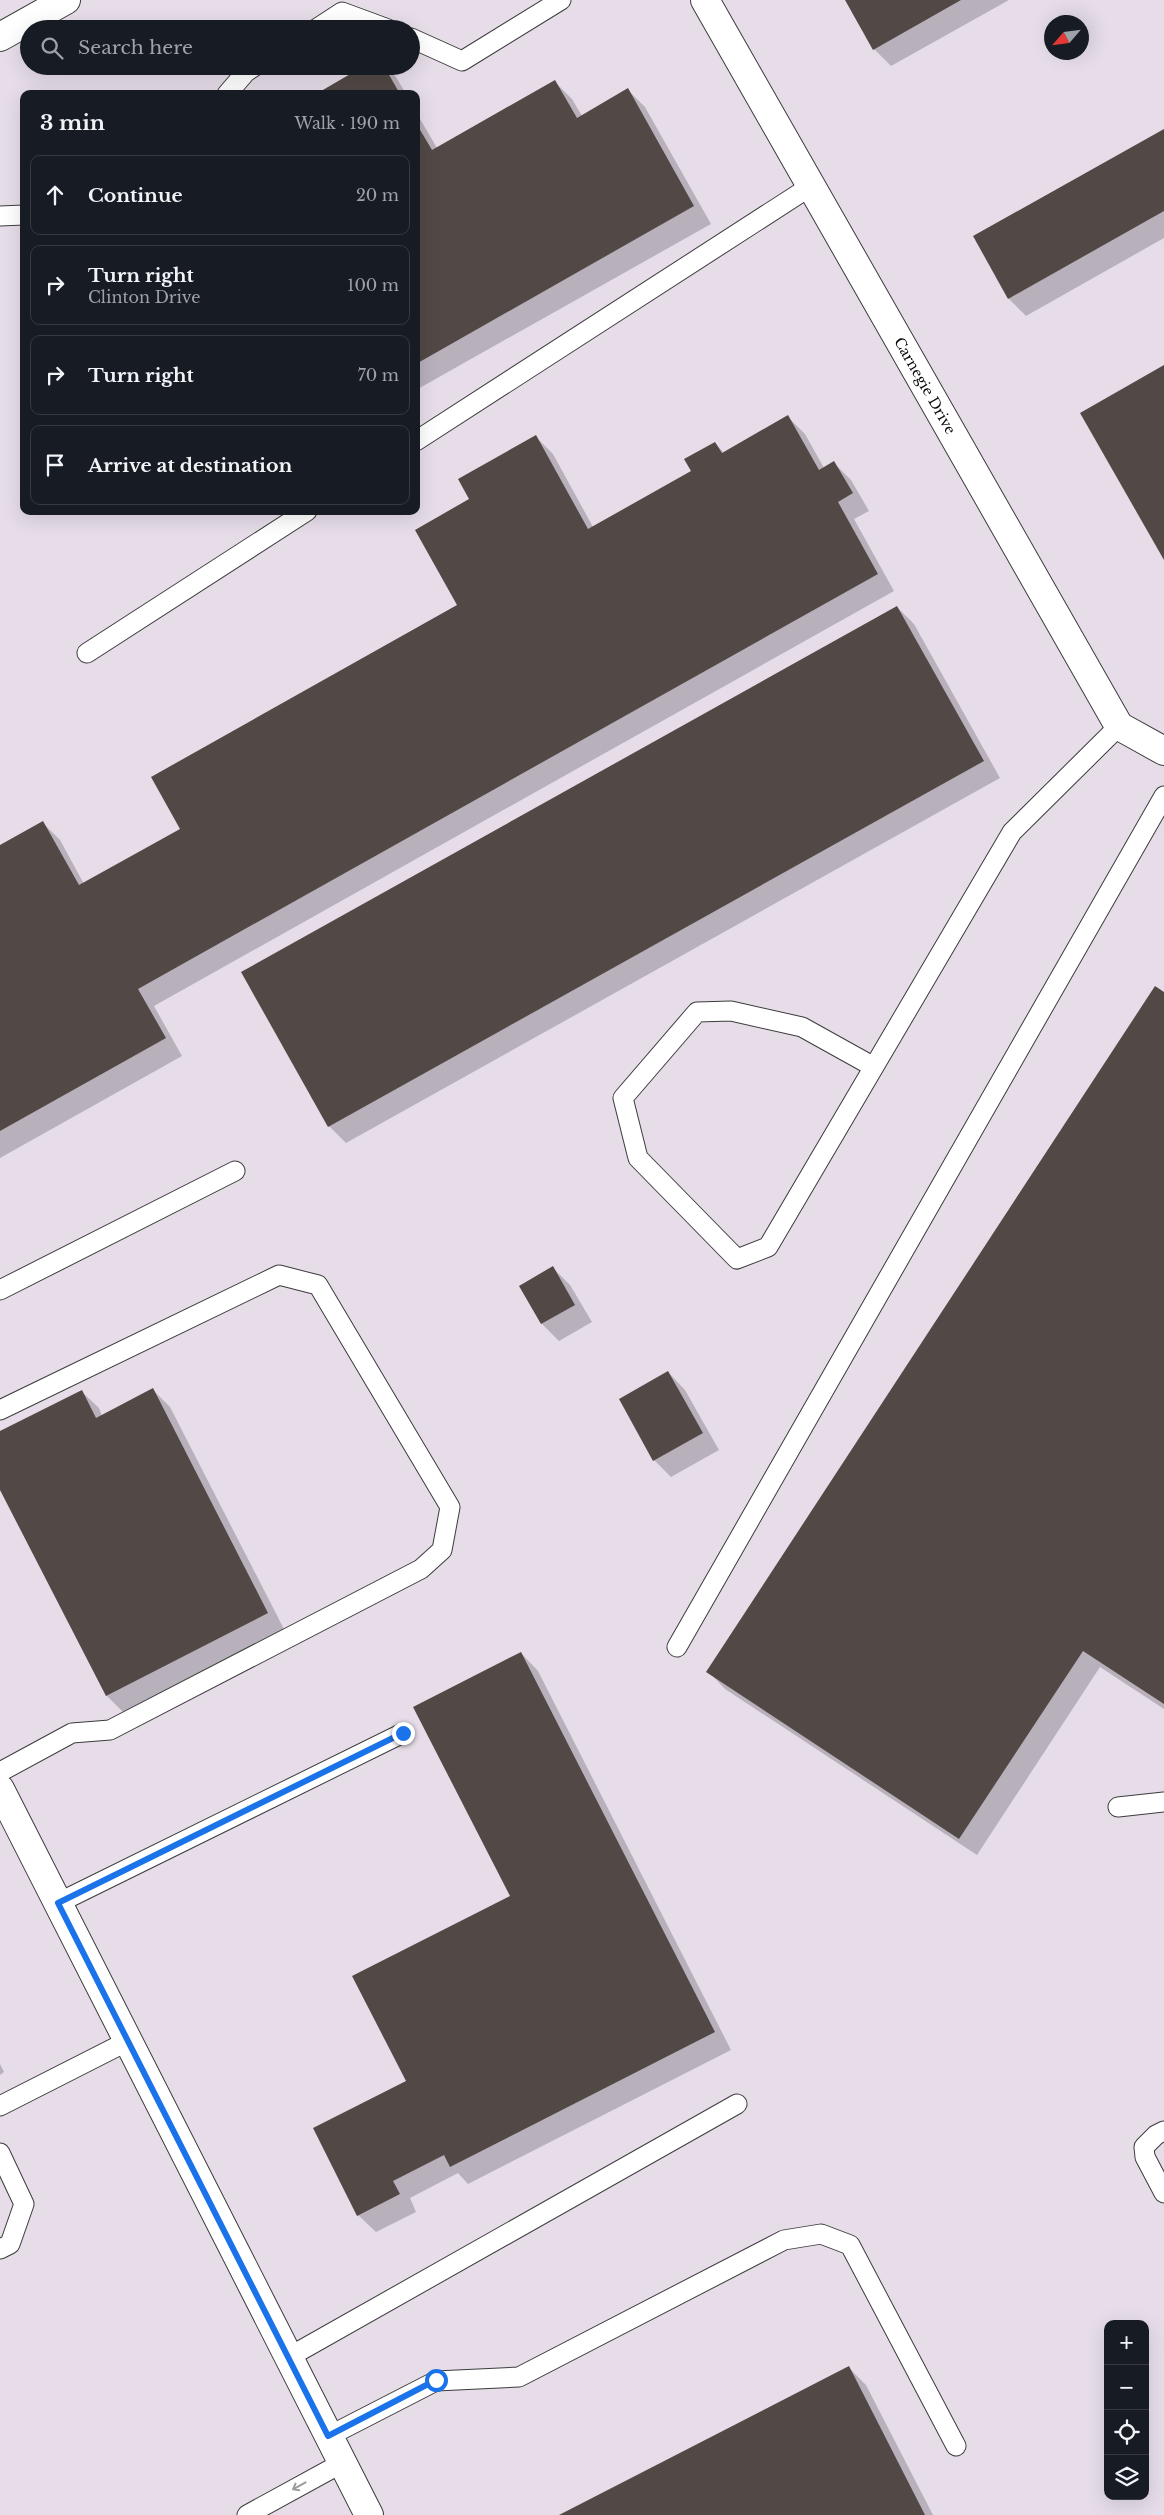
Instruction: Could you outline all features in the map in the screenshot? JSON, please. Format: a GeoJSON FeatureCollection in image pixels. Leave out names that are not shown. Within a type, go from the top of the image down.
{"type":"FeatureCollection","features":[{"type":"Feature","properties":{"kind":"street"},"geometry":{"type":"LineString","coordinates":[[30,20],[66,0]]}},
{"type":"Feature","properties":{"kind":"street","name":"Carnegie Drive"},"geometry":{"type":"LineString","coordinates":[[705,0],[1119,726]]}},
{"type":"Feature","properties":{"kind":"street"},"geometry":{"type":"LineString","coordinates":[[0,37],[20,26]]}},
{"type":"Feature","properties":{"kind":"street"},"geometry":{"type":"LineString","coordinates":[[1119,726],[1164,751]]}},
{"type":"Feature","properties":{"kind":"street"},"geometry":{"type":"LineString","coordinates":[[0,1789],[368,2515]]}},
{"type":"Feature","properties":{"kind":"lane"},"geometry":{"type":"LineString","coordinates":[[420,42],[462,61],[561,0]]}},
{"type":"Feature","properties":{"kind":"lane"},"geometry":{"type":"LineString","coordinates":[[325,20],[339,6],[369,20]]}},
{"type":"Feature","properties":{"kind":"lane"},"geometry":{"type":"LineString","coordinates":[[230,90],[243,75]]}},
{"type":"Feature","properties":{"kind":"lane"},"geometry":{"type":"LineString","coordinates":[[420,438],[811,186]]}},
{"type":"Feature","properties":{"kind":"lane"},"geometry":{"type":"LineString","coordinates":[[0,216],[20,215]]}},
{"type":"Feature","properties":{"kind":"lane"},"geometry":{"type":"LineString","coordinates":[[87,653],[302,515]]}},
{"type":"Feature","properties":{"kind":"lane"},"geometry":{"type":"LineString","coordinates":[[874,1068],[802,1027],[730,1012],[698,1012],[623,1098],[638,1158],[737,1259],[768,1247],[874,1068],[1012,832],[1119,726]]}},
{"type":"Feature","properties":{"kind":"lane"},"geometry":{"type":"LineString","coordinates":[[677,1647],[1164,796]]}},
{"type":"Feature","properties":{"kind":"lane"},"geometry":{"type":"LineString","coordinates":[[0,1290],[235,1171]]}},
{"type":"Feature","properties":{"kind":"lane"},"geometry":{"type":"LineString","coordinates":[[0,1410],[279,1275],[318,1285],[450,1507],[442,1550],[421,1569],[110,1730],[72,1733],[0,1772]]}},
{"type":"Feature","properties":{"kind":"lane"},"geometry":{"type":"LineString","coordinates":[[58,1903],[403,1733]]}},
{"type":"Feature","properties":{"kind":"lane"},"geometry":{"type":"LineString","coordinates":[[1118,1807],[1164,1802]]}},
{"type":"Feature","properties":{"kind":"lane"},"geometry":{"type":"LineString","coordinates":[[0,2106],[128,2041]]}},
{"type":"Feature","properties":{"kind":"lane"},"geometry":{"type":"LineString","coordinates":[[289,2358],[737,2104]]}},
{"type":"Feature","properties":{"kind":"lane"},"geometry":{"type":"LineString","coordinates":[[1164,2131],[1156,2135],[1144,2147],[1145,2157],[1164,2193]]}},
{"type":"Feature","properties":{"kind":"lane"},"geometry":{"type":"LineString","coordinates":[[0,2153],[24,2204],[10,2244],[0,2249]]}},
{"type":"Feature","properties":{"kind":"lane"},"geometry":{"type":"LineString","coordinates":[[328,2436],[436,2380],[519,2377],[784,2240],[821,2234],[850,2245],[956,2446]]}},
{"type":"Feature","properties":{"kind":"lane"},"geometry":{"type":"LineString","coordinates":[[247,2515],[342,2463]]}},
{"type":"Feature","properties":{"kind":"shaded area"},"geometry":{"type":"Polygon","coordinates":[[[0,0],[1164,0],[1164,2515],[0,2515],[0,0]]]}},
{"type":"Feature","properties":{"kind":"building"},"geometry":{"type":"Polygon","coordinates":[[[845,0],[961,0],[873,50],[845,0]]]}},
{"type":"Feature","properties":{"kind":"building"},"geometry":{"type":"Polygon","coordinates":[[[349,75],[389,75],[398,90],[323,90],[349,75]]]}},
{"type":"Feature","properties":{"kind":"building"},"geometry":{"type":"Polygon","coordinates":[[[555,80],[577,118],[628,88],[694,206],[420,362],[420,130],[432,150],[555,80]]]}},
{"type":"Feature","properties":{"kind":"building"},"geometry":{"type":"Polygon","coordinates":[[[1164,129],[1164,211],[1008,299],[973,236],[1164,129]]]}},
{"type":"Feature","properties":{"kind":"building"},"geometry":{"type":"Polygon","coordinates":[[[1164,365],[1164,560],[1080,413],[1164,365]]]}},
{"type":"Feature","properties":{"kind":"building"},"geometry":{"type":"Polygon","coordinates":[[[788,415],[819,470],[834,461],[853,493],[838,502],[878,574],[138,989],[166,1038],[0,1131],[0,845],[43,821],[79,885],[180,829],[151,777],[457,605],[415,530],[469,499],[458,479],[536,435],[588,529],[691,471],[684,459],[715,442],[722,453],[788,415]]]}},
{"type":"Feature","properties":{"kind":"building"},"geometry":{"type":"Polygon","coordinates":[[[897,606],[984,761],[328,1127],[241,972],[897,606]]]}},
{"type":"Feature","properties":{"kind":"building"},"geometry":{"type":"Polygon","coordinates":[[[1155,986],[1164,992],[1164,1704],[1083,1651],[959,1839],[706,1672],[1155,986]]]}},
{"type":"Feature","properties":{"kind":"building"},"geometry":{"type":"Polygon","coordinates":[[[553,1266],[575,1305],[541,1324],[519,1286],[553,1266]]]}},
{"type":"Feature","properties":{"kind":"building"},"geometry":{"type":"Polygon","coordinates":[[[668,1371],[703,1433],[653,1461],[619,1399],[668,1371]]]}},
{"type":"Feature","properties":{"kind":"building"},"geometry":{"type":"Polygon","coordinates":[[[153,1388],[268,1613],[106,1696],[0,1490],[0,1431],[82,1390],[96,1418],[153,1388]]]}},
{"type":"Feature","properties":{"kind":"building"},"geometry":{"type":"Polygon","coordinates":[[[521,1652],[715,2032],[450,2167],[444,2155],[393,2181],[400,2194],[357,2216],[313,2128],[406,2081],[352,1976],[510,1896],[413,1707],[521,1652]]]}},
{"type":"Feature","properties":{"kind":"building"},"geometry":{"type":"Polygon","coordinates":[[[849,2366],[925,2515],[559,2515],[849,2366]]]}},
{"type":"Feature","properties":{"kind":"route"},"geometry":{"type":"LineString","coordinates":[[403,1733],[58,1903],[328,2436],[436,2380]]}}]}
